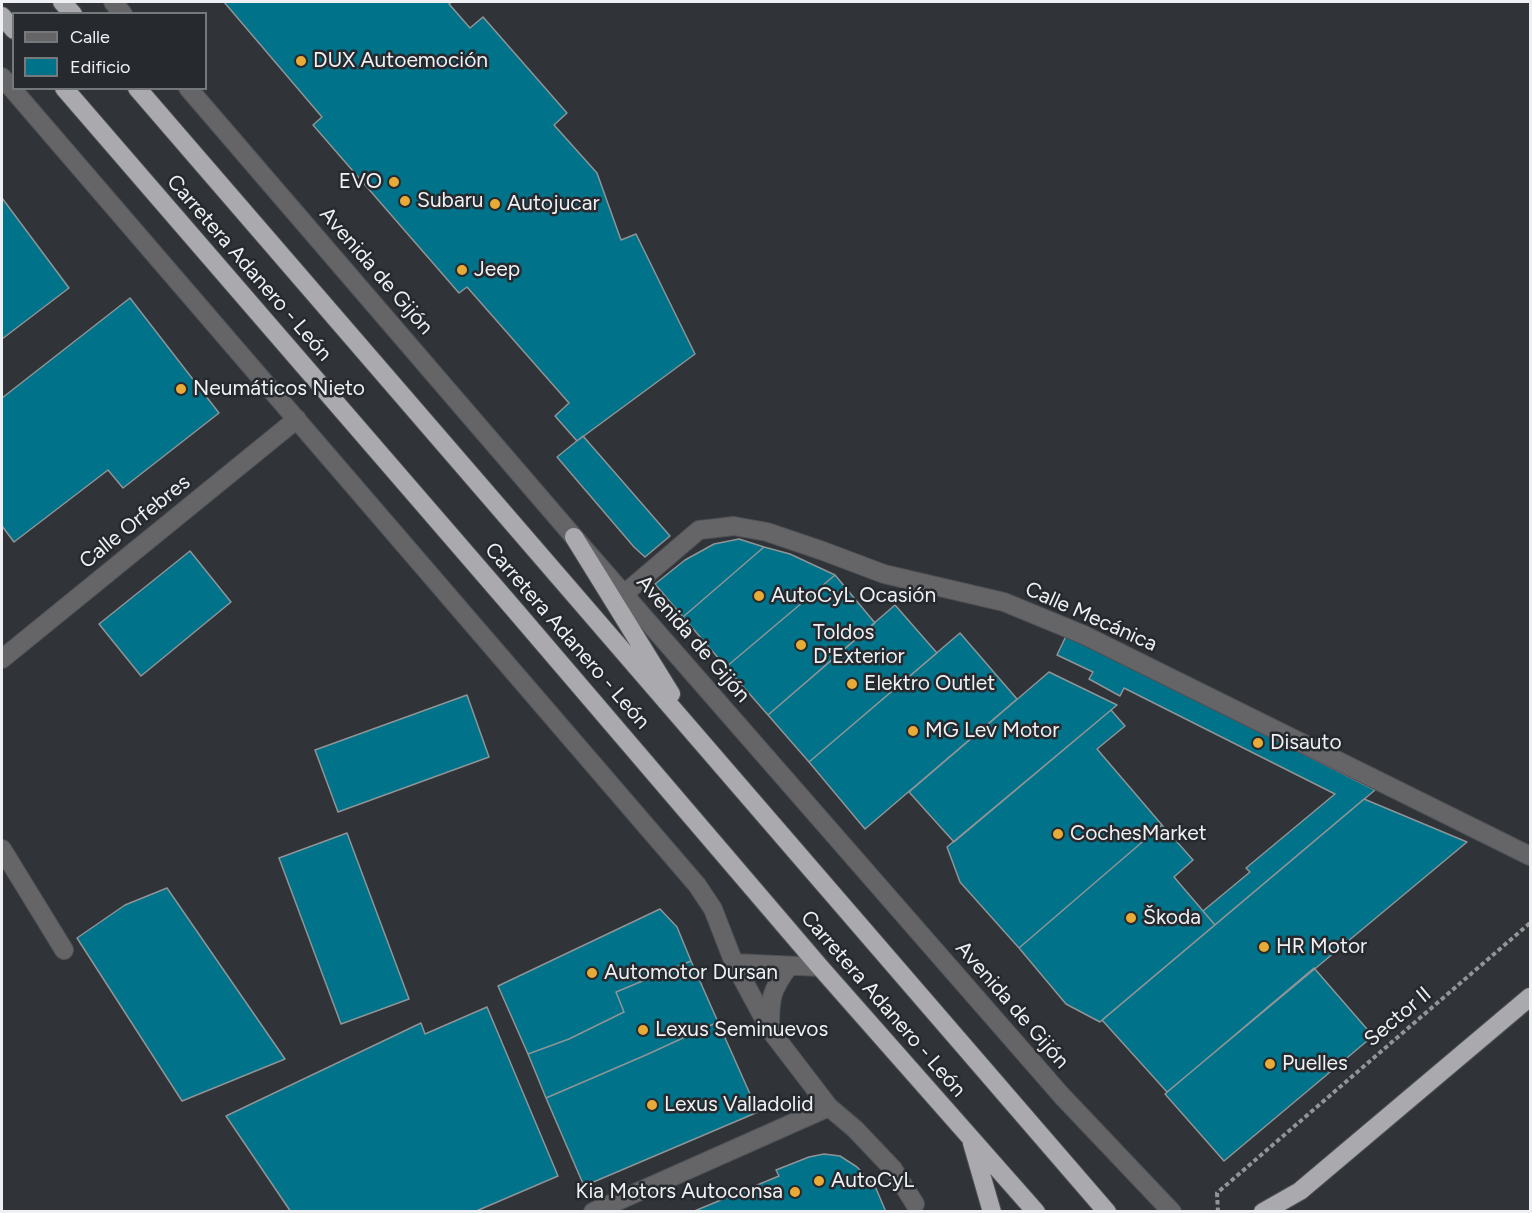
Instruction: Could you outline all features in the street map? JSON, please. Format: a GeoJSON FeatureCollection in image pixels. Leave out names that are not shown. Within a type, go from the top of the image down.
{"type":"FeatureCollection","features":[{"type":"Feature","properties":{"kind":"highway"},"geometry":{"type":"LineString","coordinates":[[2,16],[12,28]]}},
{"type":"Feature","properties":{"kind":"highway","name":"Carretera Adanero - León"},"geometry":{"type":"LineString","coordinates":[[66,90],[820,967],[1036,1212]]}},
{"type":"Feature","properties":{"kind":"highway","name":"Carretera Adanero - León"},"geometry":{"type":"LineString","coordinates":[[139,90],[1107,1212]]}},
{"type":"Feature","properties":{"kind":"highway"},"geometry":{"type":"LineString","coordinates":[[574,537],[702,744]]}},
{"type":"Feature","properties":{"kind":"highway"},"geometry":{"type":"LineString","coordinates":[[1263,1212],[1300,1191],[1530,997]]}},
{"type":"Feature","properties":{"kind":"highway"},"geometry":{"type":"LineString","coordinates":[[971,1138],[992,1212]]}},
{"type":"Feature","properties":{"kind":"street"},"geometry":{"type":"LineString","coordinates":[[2,77],[12,89]]}},
{"type":"Feature","properties":{"kind":"street"},"geometry":{"type":"LineString","coordinates":[[13,90],[697,885],[713,909],[734,963],[770,1030],[829,1107],[855,1129],[893,1169],[915,1204]]}},
{"type":"Feature","properties":{"kind":"street","name":"Avenida de Gijón"},"geometry":{"type":"LineString","coordinates":[[190,90],[574,537],[1062,1096],[1172,1212]]}},
{"type":"Feature","properties":{"kind":"street","name":"Calle Orfebres"},"geometry":{"type":"LineString","coordinates":[[2,659],[297,419]]}},
{"type":"Feature","properties":{"kind":"street","name":"Calle Mecánica"},"geometry":{"type":"LineString","coordinates":[[624,594],[699,530],[734,526],[767,532],[824,550],[884,574],[1004,602],[1084,635],[1530,856]]}},
{"type":"Feature","properties":{"kind":"street"},"geometry":{"type":"LineString","coordinates":[[2,849],[64,950]]}},
{"type":"Feature","properties":{"kind":"street"},"geometry":{"type":"LineString","coordinates":[[734,963],[820,967]]}},
{"type":"Feature","properties":{"kind":"street"},"geometry":{"type":"LineString","coordinates":[[770,1030],[770,1000],[775,986],[789,966]]}},
{"type":"Feature","properties":{"kind":"street"},"geometry":{"type":"LineString","coordinates":[[593,1212],[829,1107]]}},
{"type":"Feature","properties":{"kind":"path","name":"Sector II"},"geometry":{"type":"LineString","coordinates":[[1218,1212],[1216,1192],[1530,923]]}},
{"type":"Feature","properties":{"kind":"building","name":"Autojucar"},"geometry":{"type":"Polygon","coordinates":[[[224,2],[452,2],[449,4],[470,28],[483,17],[567,113],[554,125],[597,173],[621,240],[636,234],[695,354],[577,441],[555,416],[569,403],[467,287],[459,293],[313,125],[322,117],[224,2]]]}},
{"type":"Feature","properties":{"kind":"building"},"geometry":{"type":"Polygon","coordinates":[[[2,198],[69,288],[2,339],[2,198]]]}},
{"type":"Feature","properties":{"kind":"building"},"geometry":{"type":"Polygon","coordinates":[[[130,298],[219,413],[123,488],[108,470],[14,542],[2,526],[2,398],[130,298]]]}},
{"type":"Feature","properties":{"kind":"building"},"geometry":{"type":"Polygon","coordinates":[[[583,436],[670,536],[645,557],[557,457],[583,436]]]}},
{"type":"Feature","properties":{"kind":"building"},"geometry":{"type":"Polygon","coordinates":[[[739,539],[764,547],[683,617],[655,584],[685,560],[714,544],[739,539]]]}},
{"type":"Feature","properties":{"kind":"building","name":"AutoCyL Ocasión"},"geometry":{"type":"Polygon","coordinates":[[[764,547],[790,554],[835,575],[726,667],[683,617],[764,547]]]}},
{"type":"Feature","properties":{"kind":"building"},"geometry":{"type":"Polygon","coordinates":[[[190,551],[231,602],[141,676],[99,624],[190,551]]]}},
{"type":"Feature","properties":{"kind":"building","name":"Toldos D'Exterior"},"geometry":{"type":"Polygon","coordinates":[[[835,575],[875,623],[768,715],[726,667],[835,575]]]}},
{"type":"Feature","properties":{"kind":"building","name":"Elektro Outlet"},"geometry":{"type":"Polygon","coordinates":[[[895,605],[937,653],[809,762],[768,715],[895,605]]]}},
{"type":"Feature","properties":{"kind":"building","name":"MG Lev Motor"},"geometry":{"type":"Polygon","coordinates":[[[960,633],[1017,699],[865,829],[809,762],[960,633]]]}},
{"type":"Feature","properties":{"kind":"building","name":"Disauto"},"geometry":{"type":"Polygon","coordinates":[[[1067,634],[1375,790],[1215,925],[1203,911],[1250,872],[1246,868],[1335,794],[1124,688],[1120,696],[1089,679],[1093,672],[1057,655],[1067,634]]]}},
{"type":"Feature","properties":{"kind":"building"},"geometry":{"type":"Polygon","coordinates":[[[1049,672],[1117,705],[954,842],[909,792],[1049,672]]]}},
{"type":"Feature","properties":{"kind":"building"},"geometry":{"type":"Polygon","coordinates":[[[467,695],[489,757],[338,812],[315,750],[467,695]]]}},
{"type":"Feature","properties":{"kind":"building","name":"CochesMarket"},"geometry":{"type":"Polygon","coordinates":[[[1111,710],[1125,726],[1097,749],[1162,825],[1019,948],[960,882],[947,847],[1111,710]]]}},
{"type":"Feature","properties":{"kind":"building","name":"HR Motor"},"geometry":{"type":"Polygon","coordinates":[[[1364,799],[1467,842],[1167,1092],[1102,1020],[1364,799]]]}},
{"type":"Feature","properties":{"kind":"building","name":"Škoda"},"geometry":{"type":"Polygon","coordinates":[[[1162,825],[1193,860],[1174,877],[1215,925],[1100,1022],[1066,1004],[1019,948],[1162,825]]]}},
{"type":"Feature","properties":{"kind":"building"},"geometry":{"type":"Polygon","coordinates":[[[347,833],[409,999],[341,1024],[279,858],[347,833]]]}},
{"type":"Feature","properties":{"kind":"building"},"geometry":{"type":"Polygon","coordinates":[[[167,888],[285,1059],[182,1101],[77,938],[125,905],[167,888]]]}},
{"type":"Feature","properties":{"kind":"building","name":"Automotor Dursan"},"geometry":{"type":"Polygon","coordinates":[[[660,909],[677,927],[691,961],[616,992],[624,1012],[569,1039],[528,1054],[498,986],[660,909]]]}},
{"type":"Feature","properties":{"kind":"building","name":"Lexus Seminuevos"},"geometry":{"type":"Polygon","coordinates":[[[691,961],[718,1022],[546,1098],[528,1054],[569,1039],[624,1012],[616,992],[691,961]]]}},
{"type":"Feature","properties":{"kind":"building","name":"Puelles"},"geometry":{"type":"Polygon","coordinates":[[[1314,968],[1373,1036],[1224,1161],[1165,1094],[1314,968]]]}},
{"type":"Feature","properties":{"kind":"building"},"geometry":{"type":"Polygon","coordinates":[[[487,1007],[558,1176],[474,1212],[291,1212],[226,1116],[421,1023],[425,1034],[487,1007]]]}},
{"type":"Feature","properties":{"kind":"building","name":"Lexus Valladolid"},"geometry":{"type":"Polygon","coordinates":[[[718,1022],[758,1112],[584,1186],[546,1098],[718,1022]]]}},
{"type":"Feature","properties":{"kind":"building","name":"AutoCyL"},"geometry":{"type":"Polygon","coordinates":[[[824,1154],[840,1156],[857,1167],[875,1186],[886,1212],[692,1212],[779,1176],[776,1170],[809,1157],[824,1154]]]}},
{"type":"Feature","properties":{"kind":"place","name":"DUX Autoemoción"},"geometry":{"type":"Point","coordinates":[301,61]}},
{"type":"Feature","properties":{"kind":"place","name":"EVO"},"geometry":{"type":"Point","coordinates":[394,182]}},
{"type":"Feature","properties":{"kind":"place","name":"Subaru"},"geometry":{"type":"Point","coordinates":[405,201]}},
{"type":"Feature","properties":{"kind":"place","name":"Autojucar"},"geometry":{"type":"Point","coordinates":[495,204]}},
{"type":"Feature","properties":{"kind":"place","name":"Jeep"},"geometry":{"type":"Point","coordinates":[462,270]}},
{"type":"Feature","properties":{"kind":"place","name":"Neumáticos Nieto"},"geometry":{"type":"Point","coordinates":[181,389]}},
{"type":"Feature","properties":{"kind":"place","name":"AutoCyL Ocasión"},"geometry":{"type":"Point","coordinates":[759,596]}},
{"type":"Feature","properties":{"kind":"place","name":"Toldos D'Exterior"},"geometry":{"type":"Point","coordinates":[801,645]}},
{"type":"Feature","properties":{"kind":"place","name":"Elektro Outlet"},"geometry":{"type":"Point","coordinates":[852,684]}},
{"type":"Feature","properties":{"kind":"place","name":"MG Lev Motor"},"geometry":{"type":"Point","coordinates":[913,731]}},
{"type":"Feature","properties":{"kind":"place","name":"Disauto"},"geometry":{"type":"Point","coordinates":[1258,743]}},
{"type":"Feature","properties":{"kind":"place","name":"CochesMarket"},"geometry":{"type":"Point","coordinates":[1058,834]}},
{"type":"Feature","properties":{"kind":"place","name":"Škoda"},"geometry":{"type":"Point","coordinates":[1131,918]}},
{"type":"Feature","properties":{"kind":"place","name":"HR Motor"},"geometry":{"type":"Point","coordinates":[1264,947]}},
{"type":"Feature","properties":{"kind":"place","name":"Automotor Dursan"},"geometry":{"type":"Point","coordinates":[592,973]}},
{"type":"Feature","properties":{"kind":"place","name":"Lexus Seminuevos"},"geometry":{"type":"Point","coordinates":[643,1030]}},
{"type":"Feature","properties":{"kind":"place","name":"Puelles"},"geometry":{"type":"Point","coordinates":[1270,1064]}},
{"type":"Feature","properties":{"kind":"place","name":"Lexus Valladolid"},"geometry":{"type":"Point","coordinates":[652,1105]}},
{"type":"Feature","properties":{"kind":"place","name":"AutoCyL"},"geometry":{"type":"Point","coordinates":[819,1181]}},
{"type":"Feature","properties":{"kind":"place","name":"Kia Motors Autoconsa"},"geometry":{"type":"Point","coordinates":[795,1192]}}]}
